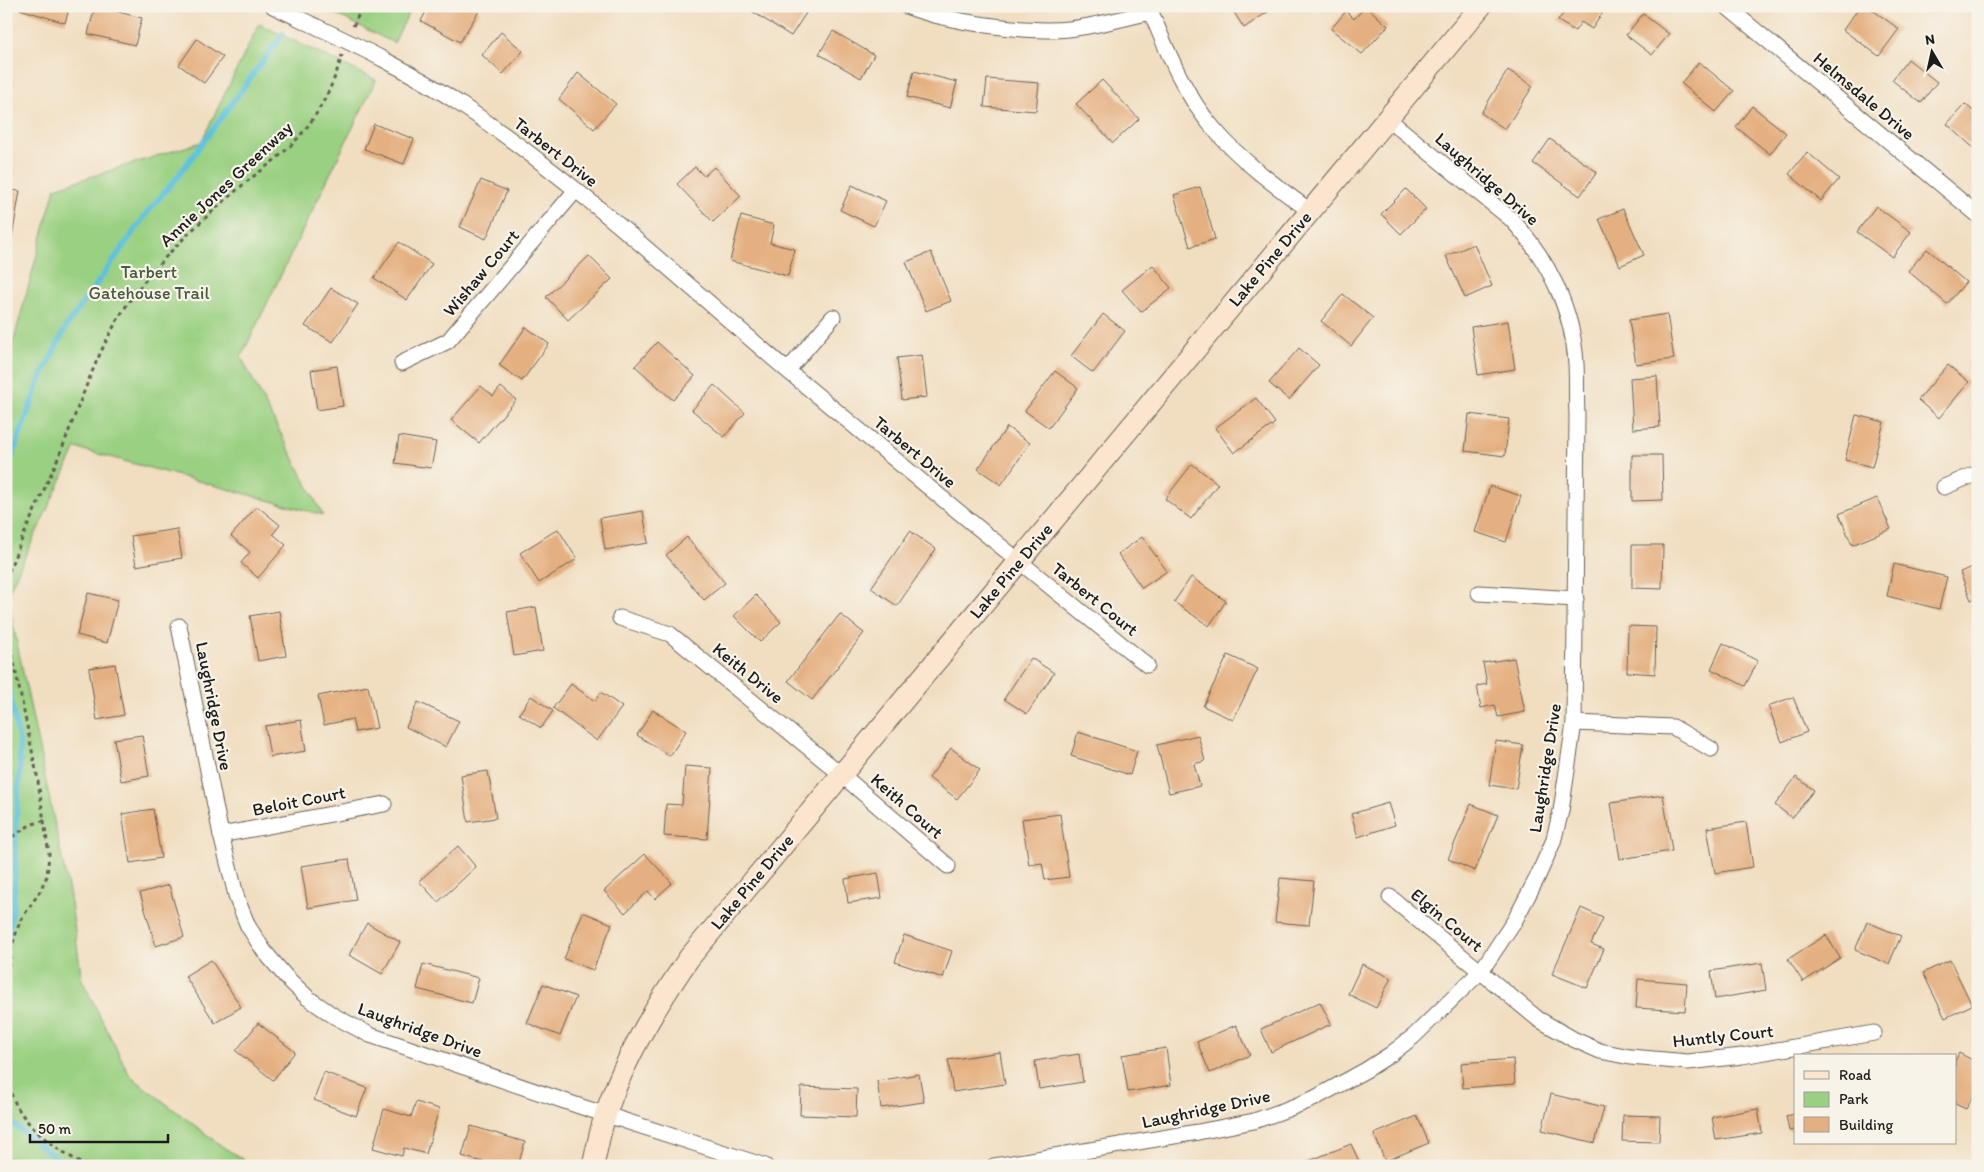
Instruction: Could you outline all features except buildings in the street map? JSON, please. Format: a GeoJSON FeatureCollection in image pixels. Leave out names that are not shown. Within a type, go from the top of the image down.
{"type":"FeatureCollection","features":[{"type":"Feature","properties":{"kind":"street","name":"Tarbert Drive"},"geometry":{"type":"LineString","coordinates":[[273,6],[388,62],[445,95],[511,139],[576,190],[788,370],[1019,562]]}},
{"type":"Feature","properties":{"kind":"street"},"geometry":{"type":"LineString","coordinates":[[906,6],[923,13],[980,23],[1047,30],[1094,25],[1151,9],[1182,82],[1212,128],[1229,146],[1310,211]]}},
{"type":"Feature","properties":{"kind":"street","name":"Lake Pine Drive"},"geometry":{"type":"LineString","coordinates":[[593,1166],[605,1114],[634,1048],[670,984],[1481,6]]}},
{"type":"Feature","properties":{"kind":"street","name":"Helmsdale Drive"},"geometry":{"type":"LineString","coordinates":[[1726,6],[1978,215]]}},
{"type":"Feature","properties":{"kind":"street","name":"Laughridge Drive"},"geometry":{"type":"LineString","coordinates":[[994,1166],[1254,1121],[1304,1103],[1366,1070],[1414,1036],[1480,972],[1514,920],[1537,878],[1553,842],[1561,811],[1574,722],[1576,364],[1572,334],[1566,309],[1541,256],[1516,225],[1388,119]]}},
{"type":"Feature","properties":{"kind":"street","name":"Wishaw Court"},"geometry":{"type":"LineString","coordinates":[[402,364],[448,341],[576,190]]}},
{"type":"Feature","properties":{"kind":"street"},"geometry":{"type":"LineString","coordinates":[[788,370],[833,317]]}},
{"type":"Feature","properties":{"kind":"street"},"geometry":{"type":"LineString","coordinates":[[1944,487],[1978,473]]}},
{"type":"Feature","properties":{"kind":"street","name":"Tarbert Court"},"geometry":{"type":"LineString","coordinates":[[1019,562],[1147,665]]}},
{"type":"Feature","properties":{"kind":"street"},"geometry":{"type":"LineString","coordinates":[[1479,593],[1576,599]]}},
{"type":"Feature","properties":{"kind":"street","name":"Keith Drive"},"geometry":{"type":"LineString","coordinates":[[620,618],[670,634],[842,775]]}},
{"type":"Feature","properties":{"kind":"street","name":"Laughridge Drive"},"geometry":{"type":"LineString","coordinates":[[179,626],[221,835],[237,899],[248,926],[264,952],[308,998],[334,1016],[370,1034],[765,1166]]}},
{"type":"Feature","properties":{"kind":"street"},"geometry":{"type":"LineString","coordinates":[[1574,722],[1672,727],[1711,749]]}},
{"type":"Feature","properties":{"kind":"street","name":"Keith Court"},"geometry":{"type":"LineString","coordinates":[[842,775],[948,866]]}},
{"type":"Feature","properties":{"kind":"street","name":"Beloit Court"},"geometry":{"type":"LineString","coordinates":[[221,835],[384,804]]}},
{"type":"Feature","properties":{"kind":"street","name":"Elgin Court"},"geometry":{"type":"LineString","coordinates":[[1390,897],[1480,972]]}},
{"type":"Feature","properties":{"kind":"street","name":"Huntly Court"},"geometry":{"type":"LineString","coordinates":[[1480,972],[1538,1019],[1573,1039],[1600,1051],[1630,1057],[1688,1062],[1742,1056],[1874,1034]]}},
{"type":"Feature","properties":{"kind":"path"},"geometry":{"type":"LineString","coordinates":[[353,24],[363,6]]}},
{"type":"Feature","properties":{"kind":"path","name":"Annie Jones Greenway"},"geometry":{"type":"LineString","coordinates":[[6,579],[16,550],[60,453],[93,371],[113,328],[128,304],[139,288],[175,248],[244,184],[286,151],[305,130],[321,106],[336,75],[344,50]]}},
{"type":"Feature","properties":{"kind":"path"},"geometry":{"type":"LineString","coordinates":[[6,624],[50,854],[47,876],[20,921],[12,946],[6,982]]}},
{"type":"Feature","properties":{"kind":"path"},"geometry":{"type":"LineString","coordinates":[[6,841],[35,822],[45,820]]}},
{"type":"Feature","properties":{"kind":"path"},"geometry":{"type":"LineString","coordinates":[[6,1078],[13,1100],[25,1120],[48,1141],[86,1166]]}},
{"type":"Feature","properties":{"kind":"green space"},"geometry":{"type":"Polygon","coordinates":[[[319,6],[412,6],[394,43],[319,6]]]}},
{"type":"Feature","properties":{"kind":"green space","name":"Tarbert Gatehouse Trail"},"geometry":{"type":"Polygon","coordinates":[[[259,24],[376,80],[241,357],[323,515],[76,448],[7,595],[70,897],[82,980],[130,1076],[223,1147],[254,1166],[6,1166],[6,369],[55,188],[201,142],[259,24]]]}},
{"type":"Feature","properties":{"kind":"waterway"},"geometry":{"type":"LineString","coordinates":[[6,473],[39,382],[66,327],[147,213],[178,176],[283,34]]}},
{"type":"Feature","properties":{"kind":"waterway"},"geometry":{"type":"LineString","coordinates":[[6,675],[19,741],[20,768],[13,907],[6,949]]}},
{"type":"Feature","properties":{"kind":"waterway"},"geometry":{"type":"LineString","coordinates":[[6,1085],[11,1122],[56,1158],[71,1166]]}}]}
